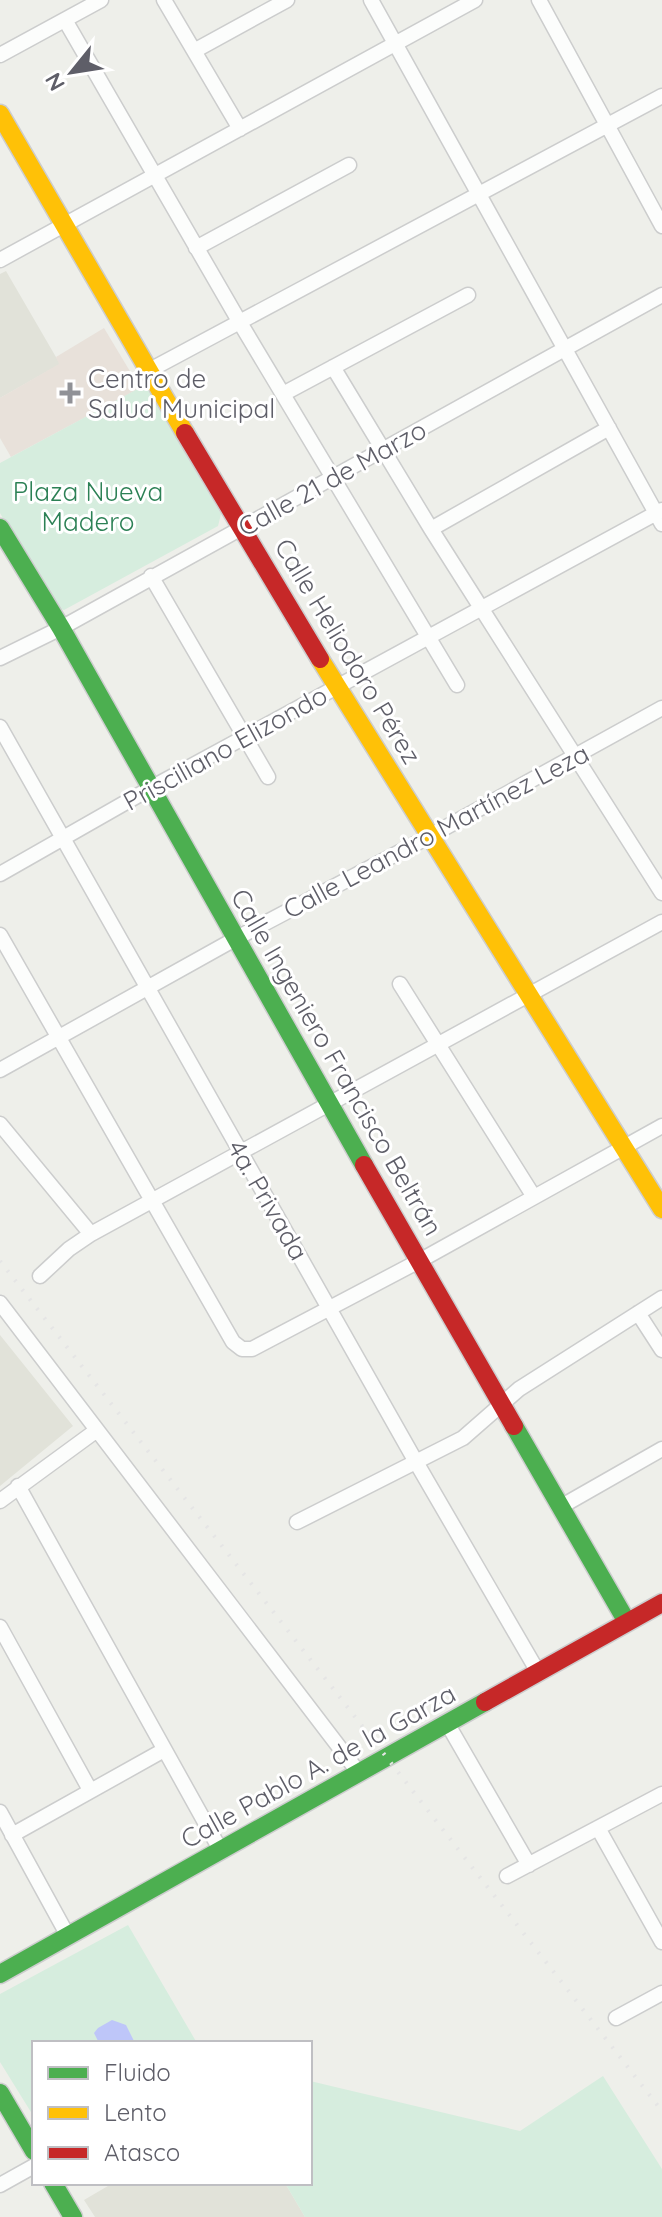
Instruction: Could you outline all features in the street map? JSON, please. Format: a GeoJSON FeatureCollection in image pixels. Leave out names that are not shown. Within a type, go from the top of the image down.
{"type":"FeatureCollection","features":[{"type":"Feature","properties":{"kind":"street"},"geometry":{"type":"LineString","coordinates":[[0,55],[101,0]]}},
{"type":"Feature","properties":{"kind":"street"},"geometry":{"type":"LineString","coordinates":[[164,0],[240,129]]}},
{"type":"Feature","properties":{"kind":"street"},"geometry":{"type":"LineString","coordinates":[[194,51],[287,0]]}},
{"type":"Feature","properties":{"kind":"street"},"geometry":{"type":"LineString","coordinates":[[371,0],[660,516]]}},
{"type":"Feature","properties":{"kind":"street"},"geometry":{"type":"LineString","coordinates":[[0,260],[475,0]]}},
{"type":"Feature","properties":{"kind":"street"},"geometry":{"type":"LineString","coordinates":[[539,0],[662,226]]}},
{"type":"Feature","properties":{"kind":"street"},"geometry":{"type":"LineString","coordinates":[[65,20],[239,321],[457,685]]}},
{"type":"Feature","properties":{"kind":"street"},"geometry":{"type":"LineString","coordinates":[[148,371],[662,96]]}},
{"type":"Feature","properties":{"kind":"street","name":"Calle Heliodoro Pérez"},"geometry":{"type":"LineString","coordinates":[[0,114],[148,371],[337,687],[662,1209]]}},
{"type":"Feature","properties":{"kind":"street"},"geometry":{"type":"LineString","coordinates":[[196,248],[349,165]]}},
{"type":"Feature","properties":{"kind":"street"},"geometry":{"type":"LineString","coordinates":[[283,394],[468,295]]}},
{"type":"Feature","properties":{"kind":"street","name":"Calle 21 de Marzo"},"geometry":{"type":"LineString","coordinates":[[0,658],[61,628],[662,295]]}},
{"type":"Feature","properties":{"kind":"street"},"geometry":{"type":"LineString","coordinates":[[333,367],[431,529],[662,893]]}},
{"type":"Feature","properties":{"kind":"street"},"geometry":{"type":"LineString","coordinates":[[431,529],[609,428]]}},
{"type":"Feature","properties":{"kind":"street","name":"Prisciliano Elizondo"},"geometry":{"type":"LineString","coordinates":[[0,874],[337,687],[660,516]]}},
{"type":"Feature","properties":{"kind":"street","name":"Calle Ingeniero Francisco Beltrán"},"geometry":{"type":"LineString","coordinates":[[0,528],[61,628],[329,1105],[627,1622]]}},
{"type":"Feature","properties":{"kind":"street"},"geometry":{"type":"LineString","coordinates":[[151,576],[268,777]]}},
{"type":"Feature","properties":{"kind":"street","name":"Calle Leandro Martínez Leza"},"geometry":{"type":"LineString","coordinates":[[0,1070],[662,708]]}},
{"type":"Feature","properties":{"kind":"street","name":"4a. Privada"},"geometry":{"type":"LineString","coordinates":[[0,727],[538,1672]]}},
{"type":"Feature","properties":{"kind":"street"},"geometry":{"type":"LineString","coordinates":[[40,1276],[91,1234],[662,922]]}},
{"type":"Feature","properties":{"kind":"street"},"geometry":{"type":"LineString","coordinates":[[0,935],[233,1342],[242,1349],[252,1349],[330,1309],[662,1126]]}},
{"type":"Feature","properties":{"kind":"street"},"geometry":{"type":"LineString","coordinates":[[400,984],[534,1197]]}},
{"type":"Feature","properties":{"kind":"street"},"geometry":{"type":"LineString","coordinates":[[0,1124],[91,1234]]}},
{"type":"Feature","properties":{"kind":"street"},"geometry":{"type":"LineString","coordinates":[[297,1522],[463,1438],[538,1376],[662,1298]]}},
{"type":"Feature","properties":{"kind":"street"},"geometry":{"type":"LineString","coordinates":[[0,1303],[359,1773]]}},
{"type":"Feature","properties":{"kind":"street"},"geometry":{"type":"LineString","coordinates":[[638,1313],[662,1350]]}},
{"type":"Feature","properties":{"kind":"street"},"geometry":{"type":"LineString","coordinates":[[0,1501],[97,1430]]}},
{"type":"Feature","properties":{"kind":"street"},"geometry":{"type":"LineString","coordinates":[[562,1506],[662,1449]]}},
{"type":"Feature","properties":{"kind":"street"},"geometry":{"type":"LineString","coordinates":[[18,1486],[221,1851]]}},
{"type":"Feature","properties":{"kind":"street","name":"Calle Pablo A. de la Garza"},"geometry":{"type":"LineString","coordinates":[[0,1974],[662,1603]]}},
{"type":"Feature","properties":{"kind":"street"},"geometry":{"type":"LineString","coordinates":[[0,1627],[90,1790]]}},
{"type":"Feature","properties":{"kind":"street"},"geometry":{"type":"LineString","coordinates":[[447,1723],[529,1865]]}},
{"type":"Feature","properties":{"kind":"street"},"geometry":{"type":"LineString","coordinates":[[12,1835],[164,1750]]}},
{"type":"Feature","properties":{"kind":"street"},"geometry":{"type":"LineString","coordinates":[[507,1876],[662,1794]]}},
{"type":"Feature","properties":{"kind":"street"},"geometry":{"type":"LineString","coordinates":[[0,1812],[68,1936]]}},
{"type":"Feature","properties":{"kind":"street"},"geometry":{"type":"LineString","coordinates":[[598,1828],[662,1942]]}},
{"type":"Feature","properties":{"kind":"street"},"geometry":{"type":"LineString","coordinates":[[616,2018],[662,1993]]}},
{"type":"Feature","properties":{"kind":"street"},"geometry":{"type":"LineString","coordinates":[[0,2093],[32,2148]]}},
{"type":"Feature","properties":{"kind":"street"},"geometry":{"type":"LineString","coordinates":[[0,2185],[32,2167]]}},
{"type":"Feature","properties":{"kind":"street"},"geometry":{"type":"LineString","coordinates":[[54,2185],[73,2217]]}},
{"type":"Feature","properties":{"kind":"shaded area"},"geometry":{"type":"Polygon","coordinates":[[[6,271],[60,364],[0,398],[0,274],[6,271]]]}},
{"type":"Feature","properties":{"kind":"shaded area","name":"Centro de Salud Municipal"},"geometry":{"type":"Polygon","coordinates":[[[104,328],[140,388],[11,457],[0,438],[0,398],[59,364],[56,357],[104,328]]]}},
{"type":"Feature","properties":{"kind":"shaded area"},"geometry":{"type":"Polygon","coordinates":[[[0,1335],[73,1426],[0,1486],[0,1335]]]}},
{"type":"Feature","properties":{"kind":"shaded area"},"geometry":{"type":"Polygon","coordinates":[[[110,2185],[286,2185],[305,2217],[95,2217],[84,2200],[110,2185]]]}},
{"type":"Feature","properties":{"kind":"green space","name":"Plaza Nueva Madero"},"geometry":{"type":"Polygon","coordinates":[[[145,385],[221,514],[218,526],[64,610],[53,606],[0,513],[0,463],[145,385]]]}},
{"type":"Feature","properties":{"kind":"green space"},"geometry":{"type":"Polygon","coordinates":[[[128,1925],[196,2041],[32,2041],[32,2114],[0,2062],[0,1994],[128,1925]]]}},
{"type":"Feature","properties":{"kind":"green space"},"geometry":{"type":"Polygon","coordinates":[[[603,2076],[662,2169],[662,2217],[305,2217],[286,2185],[312,2185],[312,2081],[520,2131],[603,2076]]]}},
{"type":"Feature","properties":{"kind":"water"},"geometry":{"type":"Polygon","coordinates":[[[112,2020],[126,2025],[134,2041],[98,2041],[94,2033],[112,2020]]]}},
{"type":"Feature","properties":{"kind":"railway"},"geometry":{"type":"LineString","coordinates":[[0,1261],[662,2111]]}},
{"type":"Feature","properties":{"kind":"traffic: fast"},"geometry":{"type":"LineString","coordinates":[[0,528],[61,628],[364,1165]]}},
{"type":"Feature","properties":{"kind":"traffic: fast"},"geometry":{"type":"LineString","coordinates":[[514,1426],[627,1622]]}},
{"type":"Feature","properties":{"kind":"traffic: fast"},"geometry":{"type":"LineString","coordinates":[[0,1974],[485,1702]]}},
{"type":"Feature","properties":{"kind":"traffic: fast"},"geometry":{"type":"LineString","coordinates":[[0,2093],[32,2148]]}},
{"type":"Feature","properties":{"kind":"traffic: fast"},"geometry":{"type":"LineString","coordinates":[[54,2185],[73,2217]]}},
{"type":"Feature","properties":{"kind":"traffic: slow"},"geometry":{"type":"LineString","coordinates":[[0,114],[185,433]]}},
{"type":"Feature","properties":{"kind":"traffic: slow"},"geometry":{"type":"LineString","coordinates":[[320,659],[662,1209]]}},
{"type":"Feature","properties":{"kind":"traffic: jam"},"geometry":{"type":"LineString","coordinates":[[185,433],[320,659]]}},
{"type":"Feature","properties":{"kind":"traffic: jam"},"geometry":{"type":"LineString","coordinates":[[364,1165],[514,1426]]}},
{"type":"Feature","properties":{"kind":"traffic: jam"},"geometry":{"type":"LineString","coordinates":[[485,1702],[662,1603]]}},
{"type":"Feature","properties":{"kind":"place","name":"Centro de Salud Municipal"},"geometry":{"type":"Point","coordinates":[70,393]}}]}
